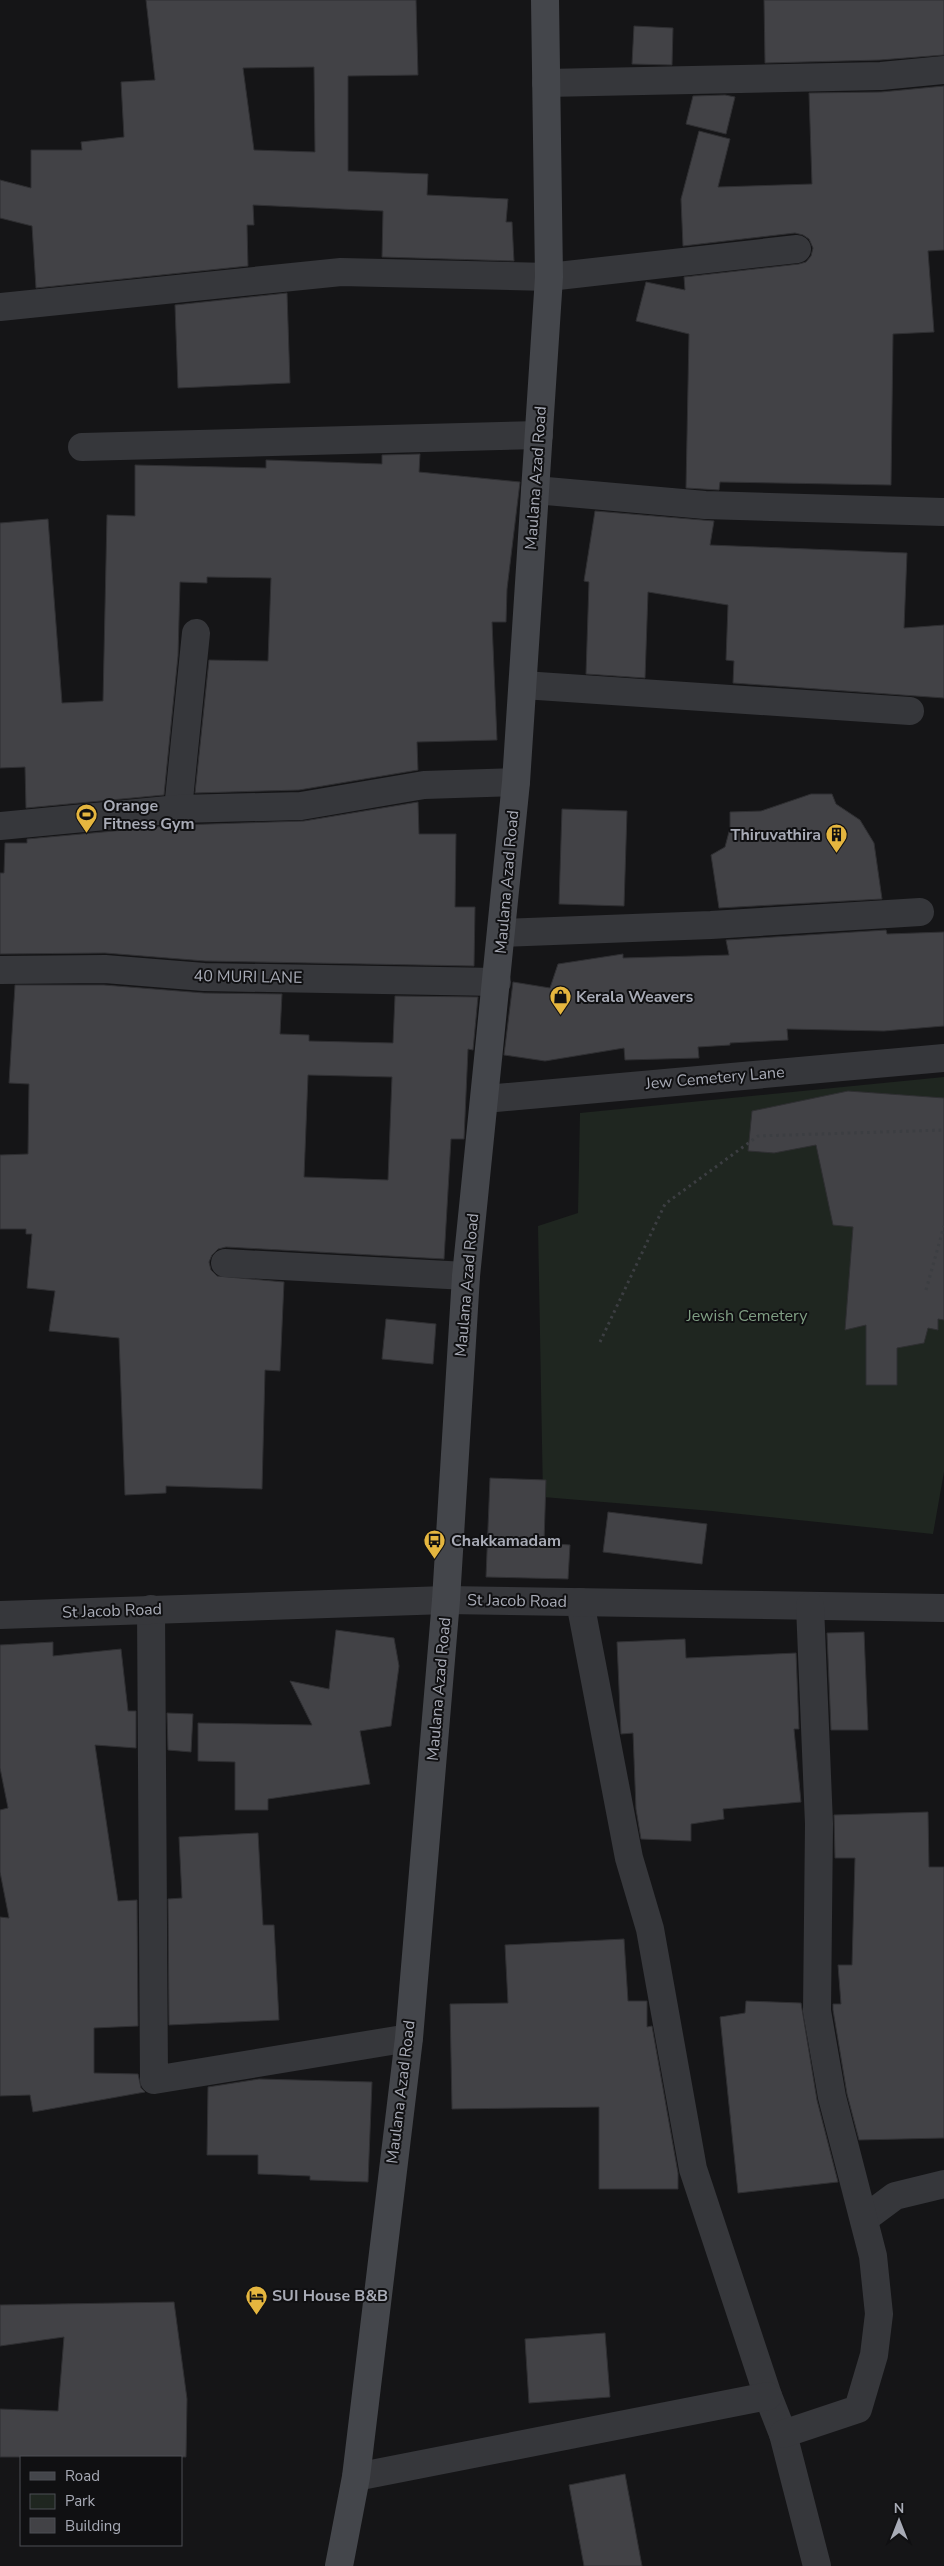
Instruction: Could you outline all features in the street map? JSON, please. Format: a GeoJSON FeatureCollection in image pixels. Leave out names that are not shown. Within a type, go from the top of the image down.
{"type":"FeatureCollection","features":[{"type":"Feature","properties":{"kind":"main road","name":"Maulana Azad Road"},"geometry":{"type":"LineString","coordinates":[[339,2566],[356,2477],[409,2038],[446,1600],[466,1276],[516,782],[549,277],[545,0]]}},
{"type":"Feature","properties":{"kind":"street"},"geometry":{"type":"LineString","coordinates":[[546,83],[881,76],[944,70]]}},
{"type":"Feature","properties":{"kind":"street"},"geometry":{"type":"LineString","coordinates":[[0,307],[341,272],[549,277],[797,249]]}},
{"type":"Feature","properties":{"kind":"street"},"geometry":{"type":"LineString","coordinates":[[82,447],[539,435]]}},
{"type":"Feature","properties":{"kind":"street"},"geometry":{"type":"LineString","coordinates":[[536,490],[705,505],[944,512]]}},
{"type":"Feature","properties":{"kind":"street"},"geometry":{"type":"LineString","coordinates":[[178,809],[196,633]]}},
{"type":"Feature","properties":{"kind":"street"},"geometry":{"type":"LineString","coordinates":[[523,686],[910,710]]}},
{"type":"Feature","properties":{"kind":"street"},"geometry":{"type":"LineString","coordinates":[[0,826],[178,809],[300,806],[424,785],[516,782]]}},
{"type":"Feature","properties":{"kind":"street"},"geometry":{"type":"LineString","coordinates":[[502,933],[711,925],[920,912]]}},
{"type":"Feature","properties":{"kind":"street","name":"40 MURI LANE"},"geometry":{"type":"LineString","coordinates":[[0,970],[105,968],[204,977],[497,982]]}},
{"type":"Feature","properties":{"kind":"street","name":"Jew Cemetery Lane"},"geometry":{"type":"LineString","coordinates":[[485,1099],[944,1058]]}},
{"type":"Feature","properties":{"kind":"street"},"geometry":{"type":"LineString","coordinates":[[225,1263],[466,1276]]}},
{"type":"Feature","properties":{"kind":"street","name":"St Jacob Road"},"geometry":{"type":"LineString","coordinates":[[0,1615],[446,1600],[944,1608]]}},
{"type":"Feature","properties":{"kind":"street"},"geometry":{"type":"LineString","coordinates":[[580,1602],[630,1858],[650,1929],[693,2169],[782,2434],[817,2566]]}},
{"type":"Feature","properties":{"kind":"street"},"geometry":{"type":"LineString","coordinates":[[782,2434],[858,2409],[874,2355],[879,2314],[873,2256],[832,2097],[817,2011],[819,1824],[810,1606]]}},
{"type":"Feature","properties":{"kind":"street"},"geometry":{"type":"LineString","coordinates":[[151,1609],[154,2080],[409,2038]]}},
{"type":"Feature","properties":{"kind":"street"},"geometry":{"type":"LineString","coordinates":[[864,2219],[895,2196],[944,2184]]}},
{"type":"Feature","properties":{"kind":"street"},"geometry":{"type":"LineString","coordinates":[[356,2477],[768,2396]]}},
{"type":"Feature","properties":{"kind":"path"},"geometry":{"type":"LineString","coordinates":[[600,1342],[665,1204],[758,1136],[944,1130]]}},
{"type":"Feature","properties":{"kind":"path"},"geometry":{"type":"LineString","coordinates":[[926,1290],[944,1226]]}},
{"type":"Feature","properties":{"kind":"green space","name":"Jewish Cemetery"},"geometry":{"type":"Polygon","coordinates":[[[944,1077],[944,1472],[933,1534],[712,1511],[543,1497],[538,1226],[578,1213],[580,1113],[944,1077]]]}},
{"type":"Feature","properties":{"kind":"building"},"geometry":{"type":"Polygon","coordinates":[[[146,0],[416,0],[418,75],[348,76],[348,171],[428,174],[427,195],[508,199],[506,222],[512,222],[514,261],[382,257],[383,211],[253,205],[254,225],[247,225],[248,266],[36,288],[32,226],[0,218],[0,180],[31,188],[31,150],[82,150],[81,142],[124,137],[121,82],[155,80],[146,0]],[[314,67],[243,68],[254,150],[315,152],[314,67]]]}},
{"type":"Feature","properties":{"kind":"building"},"geometry":{"type":"Polygon","coordinates":[[[764,0],[944,0],[944,55],[880,60],[765,63],[764,0]]]}},
{"type":"Feature","properties":{"kind":"building"},"geometry":{"type":"Polygon","coordinates":[[[634,26],[673,28],[672,65],[632,64],[634,26]]]}},
{"type":"Feature","properties":{"kind":"building"},"geometry":{"type":"Polygon","coordinates":[[[944,86],[944,250],[928,251],[934,332],[893,334],[891,485],[720,482],[719,490],[686,488],[689,334],[636,321],[646,282],[685,290],[684,277],[799,264],[806,262],[811,256],[813,248],[809,239],[795,233],[683,246],[681,199],[699,131],[730,139],[718,187],[812,184],[809,93],[881,92],[944,86]]]}},
{"type":"Feature","properties":{"kind":"building"},"geometry":{"type":"Polygon","coordinates":[[[725,95],[735,97],[726,134],[686,124],[693,96],[725,95]]]}},
{"type":"Feature","properties":{"kind":"building"},"geometry":{"type":"Polygon","coordinates":[[[287,293],[290,383],[178,388],[175,305],[287,293]]]}},
{"type":"Feature","properties":{"kind":"building"},"geometry":{"type":"Polygon","coordinates":[[[420,454],[419,472],[520,482],[507,589],[506,622],[492,622],[497,740],[417,742],[418,770],[299,790],[195,793],[209,660],[268,661],[271,578],[207,577],[207,583],[180,582],[178,656],[164,795],[26,808],[25,767],[0,768],[0,523],[48,519],[62,703],[103,701],[107,515],[135,516],[135,465],[266,468],[266,460],[382,464],[382,455],[420,454]]]}},
{"type":"Feature","properties":{"kind":"building"},"geometry":{"type":"Polygon","coordinates":[[[595,511],[714,521],[710,545],[907,553],[904,628],[944,625],[944,698],[733,683],[734,661],[726,660],[728,605],[648,592],[645,678],[586,674],[589,582],[584,581],[595,511]]]}},
{"type":"Feature","properties":{"kind":"building"},"geometry":{"type":"Polygon","coordinates":[[[811,794],[832,794],[836,804],[860,820],[874,843],[882,899],[719,908],[711,855],[725,847],[730,828],[730,812],[761,811],[811,794]]]}},
{"type":"Feature","properties":{"kind":"building"},"geometry":{"type":"Polygon","coordinates":[[[418,802],[419,834],[456,834],[455,907],[475,907],[474,966],[205,961],[105,953],[0,954],[0,873],[4,873],[5,843],[27,843],[27,839],[179,825],[304,821],[418,802]]]}},
{"type":"Feature","properties":{"kind":"building"},"geometry":{"type":"Polygon","coordinates":[[[562,809],[627,811],[624,906],[559,904],[562,809]]]}},
{"type":"Feature","properties":{"kind":"building"},"geometry":{"type":"Polygon","coordinates":[[[886,930],[887,934],[944,932],[944,1026],[884,1031],[787,1029],[788,1040],[730,1043],[730,1045],[698,1047],[699,1058],[625,1060],[624,1048],[545,1061],[504,1055],[513,982],[550,988],[558,964],[623,954],[623,958],[729,955],[726,940],[886,930]]]}},
{"type":"Feature","properties":{"kind":"building"},"geometry":{"type":"Polygon","coordinates":[[[15,985],[104,985],[204,993],[282,994],[280,1034],[309,1035],[309,1041],[393,1043],[395,996],[478,997],[473,1050],[468,1049],[464,1139],[451,1139],[444,1259],[226,1247],[218,1249],[212,1255],[209,1262],[211,1270],[217,1276],[284,1282],[280,1371],[265,1370],[262,1489],[166,1486],[166,1493],[125,1495],[119,1338],[49,1331],[55,1291],[27,1288],[32,1234],[26,1234],[26,1229],[0,1229],[0,1155],[28,1154],[29,1084],[9,1083],[15,985]],[[308,1075],[304,1177],[388,1180],[392,1077],[308,1075]]]}},
{"type":"Feature","properties":{"kind":"building"},"geometry":{"type":"Polygon","coordinates":[[[848,1091],[944,1098],[944,1320],[938,1319],[938,1330],[928,1328],[924,1343],[897,1348],[897,1385],[866,1385],[866,1325],[845,1330],[853,1227],[833,1225],[816,1145],[774,1153],[748,1151],[752,1111],[848,1091]]]}},
{"type":"Feature","properties":{"kind":"building"},"geometry":{"type":"Polygon","coordinates":[[[386,1319],[436,1324],[433,1364],[382,1359],[386,1319]]]}},
{"type":"Feature","properties":{"kind":"building"},"geometry":{"type":"Polygon","coordinates":[[[490,1478],[546,1480],[544,1543],[570,1545],[568,1579],[486,1577],[490,1478]]]}},
{"type":"Feature","properties":{"kind":"building"},"geometry":{"type":"Polygon","coordinates":[[[608,1512],[707,1524],[702,1564],[603,1552],[608,1512]]]}},
{"type":"Feature","properties":{"kind":"building"},"geometry":{"type":"Polygon","coordinates":[[[336,1630],[394,1638],[399,1666],[391,1726],[360,1731],[370,1784],[268,1799],[268,1810],[235,1810],[235,1762],[198,1761],[198,1723],[312,1725],[290,1681],[329,1689],[336,1630]]]}},
{"type":"Feature","properties":{"kind":"building"},"geometry":{"type":"Polygon","coordinates":[[[864,1632],[868,1730],[831,1730],[827,1633],[864,1632]]]}},
{"type":"Feature","properties":{"kind":"building"},"geometry":{"type":"Polygon","coordinates":[[[685,1639],[686,1658],[796,1653],[799,1729],[794,1729],[801,1802],[723,1809],[724,1819],[691,1824],[691,1841],[641,1839],[636,1809],[633,1733],[621,1734],[617,1642],[685,1639]]]}},
{"type":"Feature","properties":{"kind":"building"},"geometry":{"type":"Polygon","coordinates":[[[53,1642],[53,1656],[121,1649],[128,1711],[136,1711],[136,1748],[95,1745],[118,1901],[137,1900],[138,2026],[94,2028],[94,2073],[138,2074],[141,2088],[145,2092],[33,2112],[30,2095],[0,2096],[0,1917],[9,1918],[0,1872],[0,1810],[8,1808],[0,1768],[0,1645],[53,1642]]]}},
{"type":"Feature","properties":{"kind":"building"},"geometry":{"type":"Polygon","coordinates":[[[167,1713],[193,1714],[191,1752],[168,1750],[167,1713]]]}},
{"type":"Feature","properties":{"kind":"building"},"geometry":{"type":"Polygon","coordinates":[[[928,1812],[929,1867],[944,1867],[944,2138],[859,2140],[847,2094],[833,2010],[833,2004],[841,2004],[838,1965],[852,1965],[855,1858],[835,1858],[834,1815],[928,1812]]]}},
{"type":"Feature","properties":{"kind":"building"},"geometry":{"type":"Polygon","coordinates":[[[258,1833],[263,1925],[274,1925],[279,2020],[169,2025],[168,1899],[182,1898],[179,1837],[258,1833]]]}},
{"type":"Feature","properties":{"kind":"building"},"geometry":{"type":"Polygon","coordinates":[[[624,1939],[628,2001],[647,2001],[647,2027],[652,2026],[678,2173],[678,2189],[599,2189],[599,2107],[452,2109],[450,2004],[508,2003],[505,1945],[624,1939]]]}},
{"type":"Feature","properties":{"kind":"building"},"geometry":{"type":"Polygon","coordinates":[[[746,2001],[801,2003],[817,2100],[838,2182],[738,2193],[720,2017],[745,2013],[746,2001]]]}},
{"type":"Feature","properties":{"kind":"building"},"geometry":{"type":"Polygon","coordinates":[[[259,2079],[372,2082],[368,2182],[310,2180],[310,2176],[258,2174],[258,2155],[207,2155],[208,2087],[259,2079]]]}},
{"type":"Feature","properties":{"kind":"building"},"geometry":{"type":"Polygon","coordinates":[[[174,2302],[187,2399],[186,2457],[0,2457],[0,2409],[58,2411],[64,2337],[0,2346],[0,2305],[174,2302]]]}},
{"type":"Feature","properties":{"kind":"building"},"geometry":{"type":"Polygon","coordinates":[[[605,2333],[610,2397],[529,2403],[525,2339],[605,2333]]]}},
{"type":"Feature","properties":{"kind":"building"},"geometry":{"type":"Polygon","coordinates":[[[625,2474],[642,2566],[584,2566],[569,2485],[625,2474]]]}},
{"type":"Feature","properties":{"kind":"place","name":"Orange Fitness Gym"},"geometry":{"type":"Point","coordinates":[87,834]}},
{"type":"Feature","properties":{"kind":"place","name":"Thiruvathira"},"geometry":{"type":"Point","coordinates":[837,854]}},
{"type":"Feature","properties":{"kind":"place","name":"Kerala Weavers"},"geometry":{"type":"Point","coordinates":[560,1016]}},
{"type":"Feature","properties":{"kind":"place","name":"Chakkamadam"},"geometry":{"type":"Point","coordinates":[435,1560]}},
{"type":"Feature","properties":{"kind":"place","name":"SUI House B&B"},"geometry":{"type":"Point","coordinates":[256,2315]}}]}
